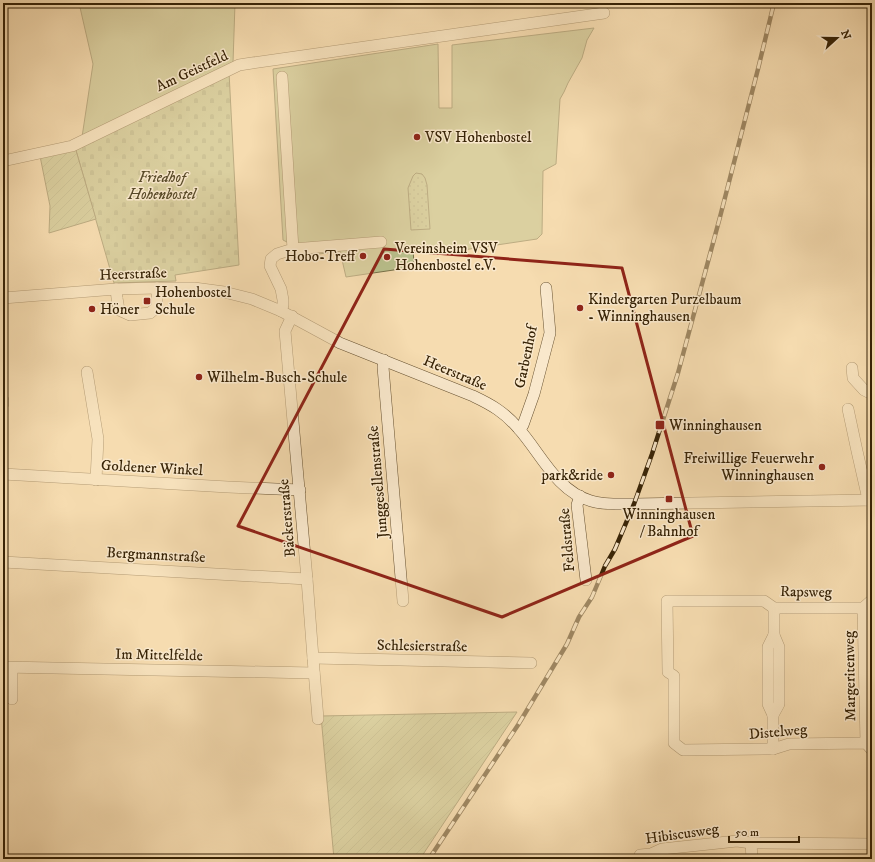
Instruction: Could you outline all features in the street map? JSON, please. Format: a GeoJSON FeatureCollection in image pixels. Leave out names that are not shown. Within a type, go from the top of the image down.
{"type":"FeatureCollection","features":[{"type":"Feature","properties":{"kind":"street","name":"Am Geistfeld"},"geometry":{"type":"LineString","coordinates":[[3,161],[72,146],[239,65],[604,13]]}},
{"type":"Feature","properties":{"kind":"street"},"geometry":{"type":"LineString","coordinates":[[282,77],[293,249]]}},
{"type":"Feature","properties":{"kind":"street"},"geometry":{"type":"LineString","coordinates":[[281,311],[283,300],[281,289],[270,266],[271,259],[277,254],[293,249],[381,242]]}},
{"type":"Feature","properties":{"kind":"street"},"geometry":{"type":"LineString","coordinates":[[116,289],[120,310],[130,315],[150,314],[157,307],[156,288]]}},
{"type":"Feature","properties":{"kind":"street","name":"Heerstraße"},"geometry":{"type":"LineString","coordinates":[[3,298],[116,289],[194,288],[224,292],[252,299],[292,316],[340,343],[490,404],[519,428],[555,476],[569,490],[591,501],[626,504],[870,500]]}},
{"type":"Feature","properties":{"kind":"street","name":"Garbenhof"},"geometry":{"type":"LineString","coordinates":[[519,428],[523,425],[534,394],[550,333],[546,288]]}},
{"type":"Feature","properties":{"kind":"street","name":"Bäckerstraße"},"geometry":{"type":"LineString","coordinates":[[292,316],[285,331],[300,490],[312,658],[318,719]]}},
{"type":"Feature","properties":{"kind":"street","name":"Junggesellenstraße"},"geometry":{"type":"LineString","coordinates":[[384,360],[383,367],[404,601]]}},
{"type":"Feature","properties":{"kind":"street"},"geometry":{"type":"LineString","coordinates":[[852,368],[853,378],[864,390],[872,394]]}},
{"type":"Feature","properties":{"kind":"street"},"geometry":{"type":"LineString","coordinates":[[87,372],[98,439],[96,480]]}},
{"type":"Feature","properties":{"kind":"street"},"geometry":{"type":"LineString","coordinates":[[848,409],[867,495],[870,500]]}},
{"type":"Feature","properties":{"kind":"street","name":"Goldener Winkel"},"geometry":{"type":"LineString","coordinates":[[3,474],[300,490]]}},
{"type":"Feature","properties":{"kind":"street","name":"Feldstraße"},"geometry":{"type":"LineString","coordinates":[[580,496],[577,504],[586,580]]}},
{"type":"Feature","properties":{"kind":"street","name":"Bergmannstraße"},"geometry":{"type":"LineString","coordinates":[[3,562],[307,579]]}},
{"type":"Feature","properties":{"kind":"street","name":"Rapsweg"},"geometry":{"type":"LineString","coordinates":[[683,750],[674,743],[674,676],[668,672],[667,601],[764,601],[774,608],[868,605]]}},
{"type":"Feature","properties":{"kind":"street","name":"Margeritenweg"},"geometry":{"type":"LineString","coordinates":[[868,605],[869,746]]}},
{"type":"Feature","properties":{"kind":"street"},"geometry":{"type":"LineString","coordinates":[[773,749],[773,715],[779,704],[779,647],[774,635],[774,608]]}},
{"type":"Feature","properties":{"kind":"street","name":"Schlesierstraße"},"geometry":{"type":"LineString","coordinates":[[312,658],[531,663]]}},
{"type":"Feature","properties":{"kind":"street"},"geometry":{"type":"LineString","coordinates":[[7,667],[12,700]]}},
{"type":"Feature","properties":{"kind":"street","name":"Im Mittelfelde"},"geometry":{"type":"LineString","coordinates":[[7,667],[314,673]]}},
{"type":"Feature","properties":{"kind":"street","name":"Distelweg"},"geometry":{"type":"LineString","coordinates":[[683,750],[773,749],[789,744],[869,746]]}},
{"type":"Feature","properties":{"kind":"street","name":"Hibiscusweg"},"geometry":{"type":"LineString","coordinates":[[640,855],[662,854],[737,841],[750,843],[872,844]]}},
{"type":"Feature","properties":{"kind":"street"},"geometry":{"type":"LineString","coordinates":[[750,843],[752,859]]}},
{"type":"Feature","properties":{"kind":"highlighted area"},"geometry":{"type":"Polygon","coordinates":[[[384,249],[622,268],[693,536],[502,617],[238,526],[384,249]]]}},
{"type":"Feature","properties":{"kind":"green space"},"geometry":{"type":"Polygon","coordinates":[[[79,3],[235,3],[233,63],[82,137],[93,64],[79,3]]]}},
{"type":"Feature","properties":{"kind":"green space","name":"VSV Hohenbostel"},"geometry":{"type":"Polygon","coordinates":[[[594,28],[587,40],[582,58],[560,99],[556,164],[543,171],[542,234],[537,239],[443,253],[413,246],[414,267],[346,277],[340,251],[312,255],[283,240],[273,69],[438,44],[439,108],[452,108],[452,45],[594,28]]]}},
{"type":"Feature","properties":{"kind":"green space","name":"Friedhof Hohenbostel"},"geometry":{"type":"Polygon","coordinates":[[[229,72],[239,265],[175,275],[176,281],[114,283],[75,147],[229,72]]]}},
{"type":"Feature","properties":{"kind":"green space"},"geometry":{"type":"Polygon","coordinates":[[[75,147],[96,219],[49,233],[50,206],[40,156],[75,147]]]}},
{"type":"Feature","properties":{"kind":"green space"},"geometry":{"type":"Polygon","coordinates":[[[416,173],[422,174],[427,185],[430,229],[411,230],[408,188],[413,176],[416,173]]]}},
{"type":"Feature","properties":{"kind":"green space"},"geometry":{"type":"Polygon","coordinates":[[[517,712],[420,859],[334,859],[321,716],[517,712]]]}},
{"type":"Feature","properties":{"kind":"railway"},"geometry":{"type":"LineString","coordinates":[[429,859],[518,725],[567,644],[579,617],[592,597],[605,566],[615,549],[634,504],[678,373],[720,217],[774,3]]}},
{"type":"Feature","properties":{"kind":"place","name":"VSV Hohenbostel"},"geometry":{"type":"Point","coordinates":[417,137]}},
{"type":"Feature","properties":{"kind":"place","name":"Hobo-Treff"},"geometry":{"type":"Point","coordinates":[363,256]}},
{"type":"Feature","properties":{"kind":"place","name":"Vereinsheim VSV Hohenbostel e.V."},"geometry":{"type":"Point","coordinates":[387,257]}},
{"type":"Feature","properties":{"kind":"place","name":"Hohenbostel Schule"},"geometry":{"type":"Point","coordinates":[147,301]}},
{"type":"Feature","properties":{"kind":"place","name":"Kindergarten Purzelbaum - Winninghausen"},"geometry":{"type":"Point","coordinates":[580,308]}},
{"type":"Feature","properties":{"kind":"place","name":"Höner"},"geometry":{"type":"Point","coordinates":[92,309]}},
{"type":"Feature","properties":{"kind":"place","name":"Wilhelm-Busch-Schule"},"geometry":{"type":"Point","coordinates":[199,377]}},
{"type":"Feature","properties":{"kind":"place","name":"Winninghausen"},"geometry":{"type":"Point","coordinates":[660,425]}},
{"type":"Feature","properties":{"kind":"place","name":"Freiwillige Feuerwehr Winninghausen"},"geometry":{"type":"Point","coordinates":[822,467]}},
{"type":"Feature","properties":{"kind":"place","name":"park&ride"},"geometry":{"type":"Point","coordinates":[611,475]}},
{"type":"Feature","properties":{"kind":"place","name":"Winninghausen / Bahnhof"},"geometry":{"type":"Point","coordinates":[669,499]}}]}
